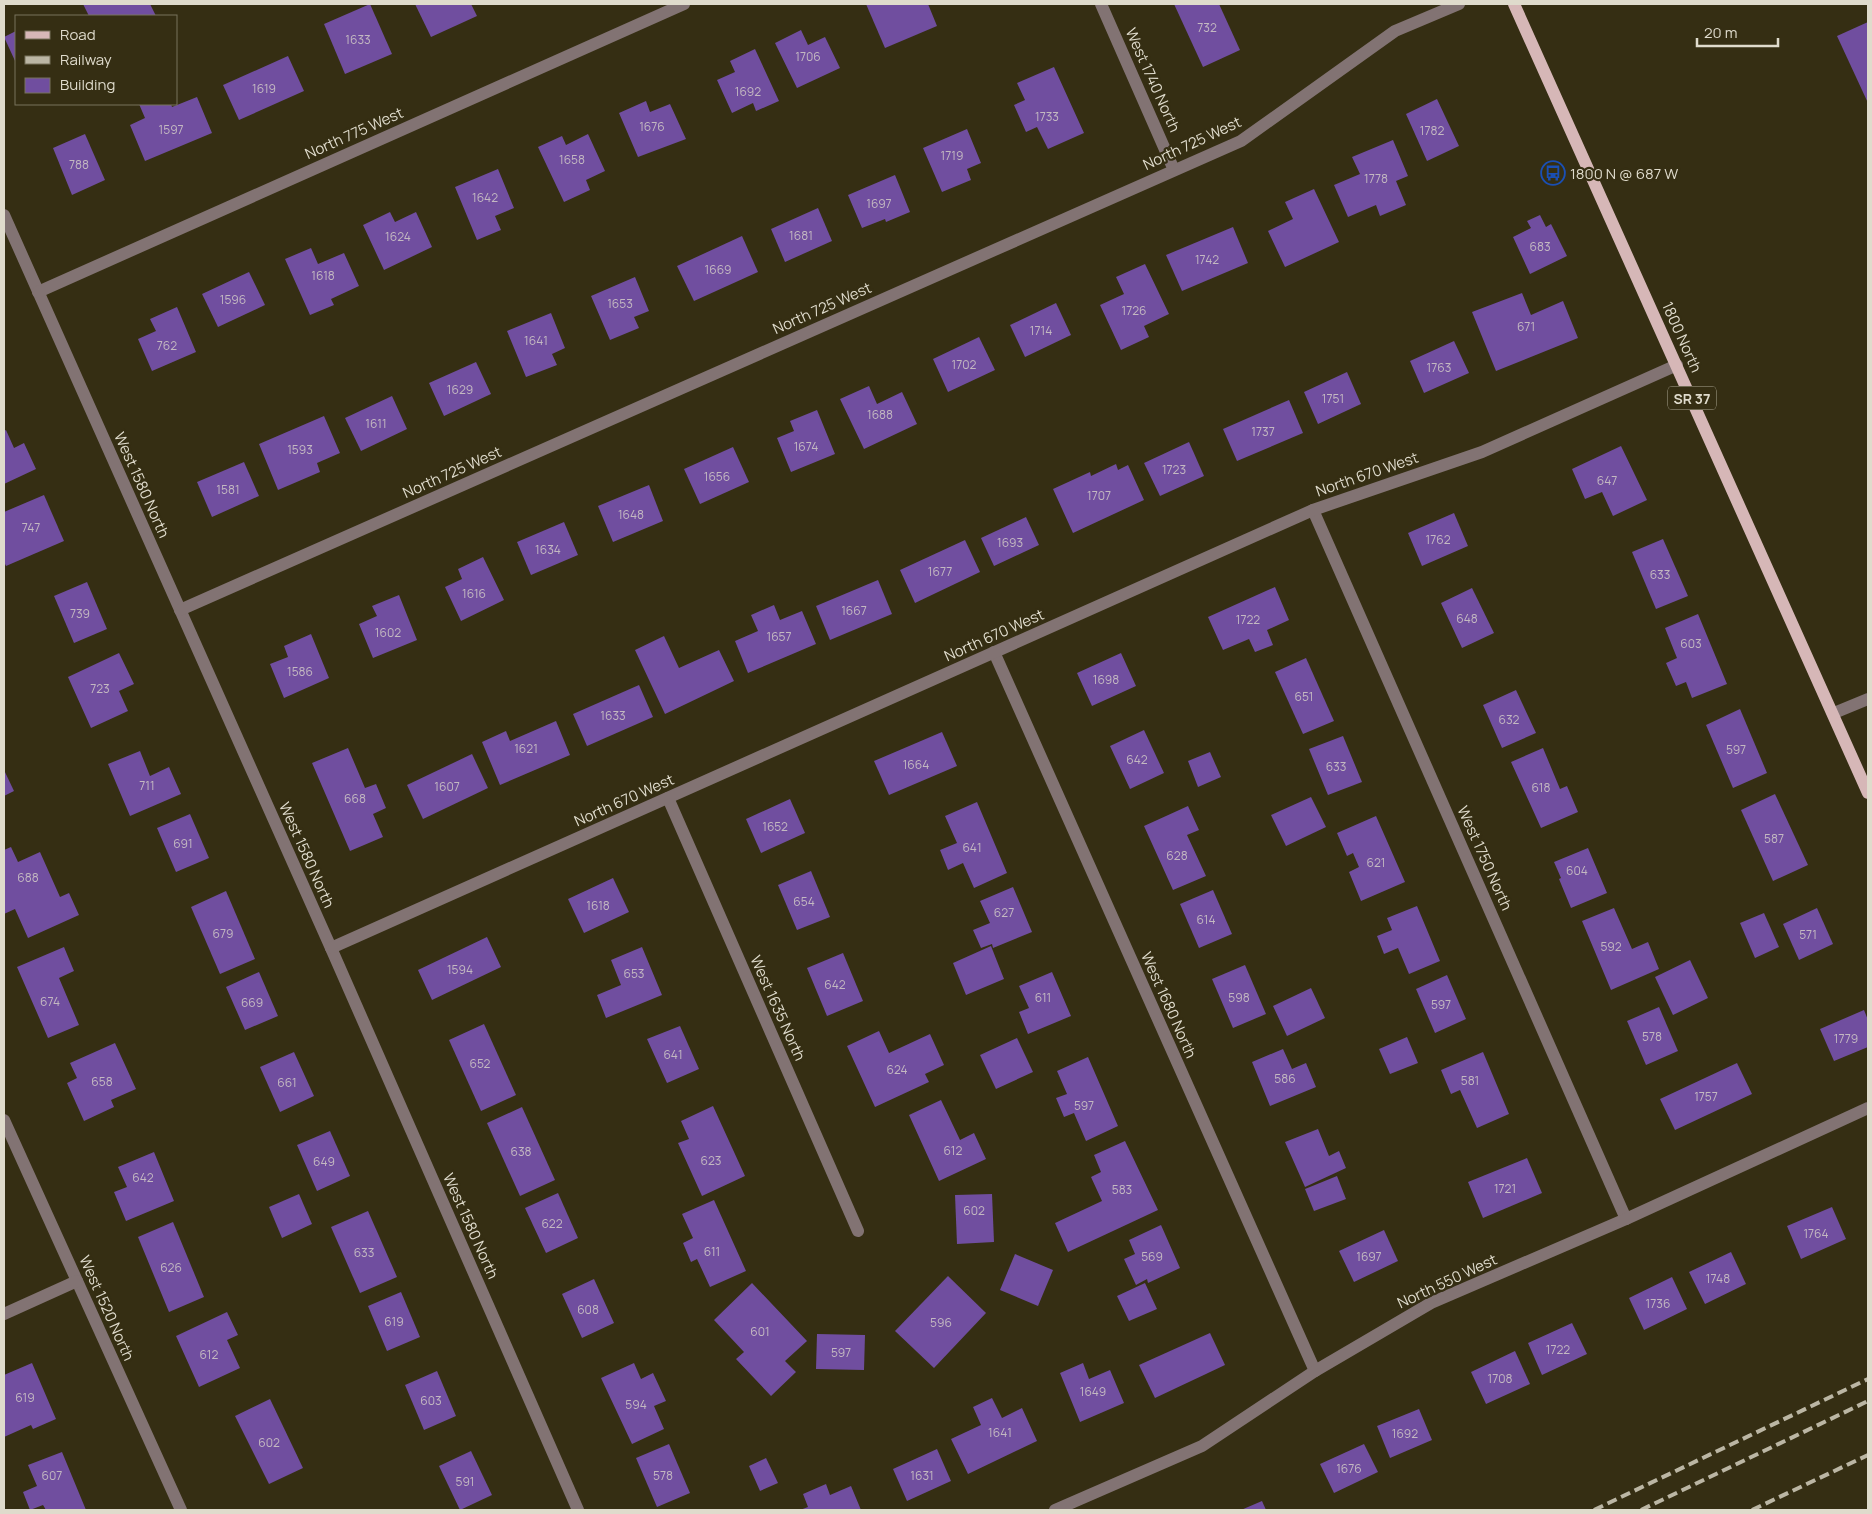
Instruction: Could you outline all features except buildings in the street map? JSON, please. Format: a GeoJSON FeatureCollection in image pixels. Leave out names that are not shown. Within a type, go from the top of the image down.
{"type":"FeatureCollection","features":[{"type":"Feature","properties":{"kind":"main road","name":"1800 North"},"geometry":{"type":"LineString","coordinates":[[1514,4],[1834,713],[1868,793]]}},
{"type":"Feature","properties":{"kind":"street","name":"North 775 West"},"geometry":{"type":"LineString","coordinates":[[38,292],[684,4]]}},
{"type":"Feature","properties":{"kind":"street","name":"West 1740 North"},"geometry":{"type":"LineString","coordinates":[[1101,4],[1174,170]]}},
{"type":"Feature","properties":{"kind":"street","name":"North 725 West"},"geometry":{"type":"LineString","coordinates":[[180,610],[1242,141],[1395,31],[1459,4]]}},
{"type":"Feature","properties":{"kind":"street","name":"West 1580 North"},"geometry":{"type":"LineString","coordinates":[[4,215],[578,1510]]}},
{"type":"Feature","properties":{"kind":"street","name":"North 670 West"},"geometry":{"type":"LineString","coordinates":[[330,948],[1313,510],[1482,452],[1677,365]]}},
{"type":"Feature","properties":{"kind":"street","name":"West 1750 North"},"geometry":{"type":"LineString","coordinates":[[1313,510],[1626,1219]]}},
{"type":"Feature","properties":{"kind":"street","name":"West 1680 North"},"geometry":{"type":"LineString","coordinates":[[994,652],[1314,1371]]}},
{"type":"Feature","properties":{"kind":"street"},"geometry":{"type":"LineString","coordinates":[[1834,713],[1868,699]]}},
{"type":"Feature","properties":{"kind":"street","name":"West 1635 North"},"geometry":{"type":"LineString","coordinates":[[668,798],[858,1231]]}},
{"type":"Feature","properties":{"kind":"street","name":"North 550 West"},"geometry":{"type":"LineString","coordinates":[[1055,1510],[1202,1446],[1314,1371],[1431,1303],[1626,1219],[1868,1108]]}},
{"type":"Feature","properties":{"kind":"street","name":"West 1520 North"},"geometry":{"type":"LineString","coordinates":[[4,1120],[181,1510]]}},
{"type":"Feature","properties":{"kind":"street"},"geometry":{"type":"LineString","coordinates":[[4,1314],[77,1281]]}},
{"type":"Feature","properties":{"kind":"railway"},"geometry":{"type":"LineString","coordinates":[[1594,1510],[1868,1379]]}},
{"type":"Feature","properties":{"kind":"railway"},"geometry":{"type":"LineString","coordinates":[[1641,1510],[1868,1401]]}},
{"type":"Feature","properties":{"kind":"railway"},"geometry":{"type":"LineString","coordinates":[[1752,1510],[1868,1455]]}},
{"type":"Feature","properties":{"kind":"place","name":"1800 N @ 687 W"},"geometry":{"type":"Point","coordinates":[1553,173]}}]}
